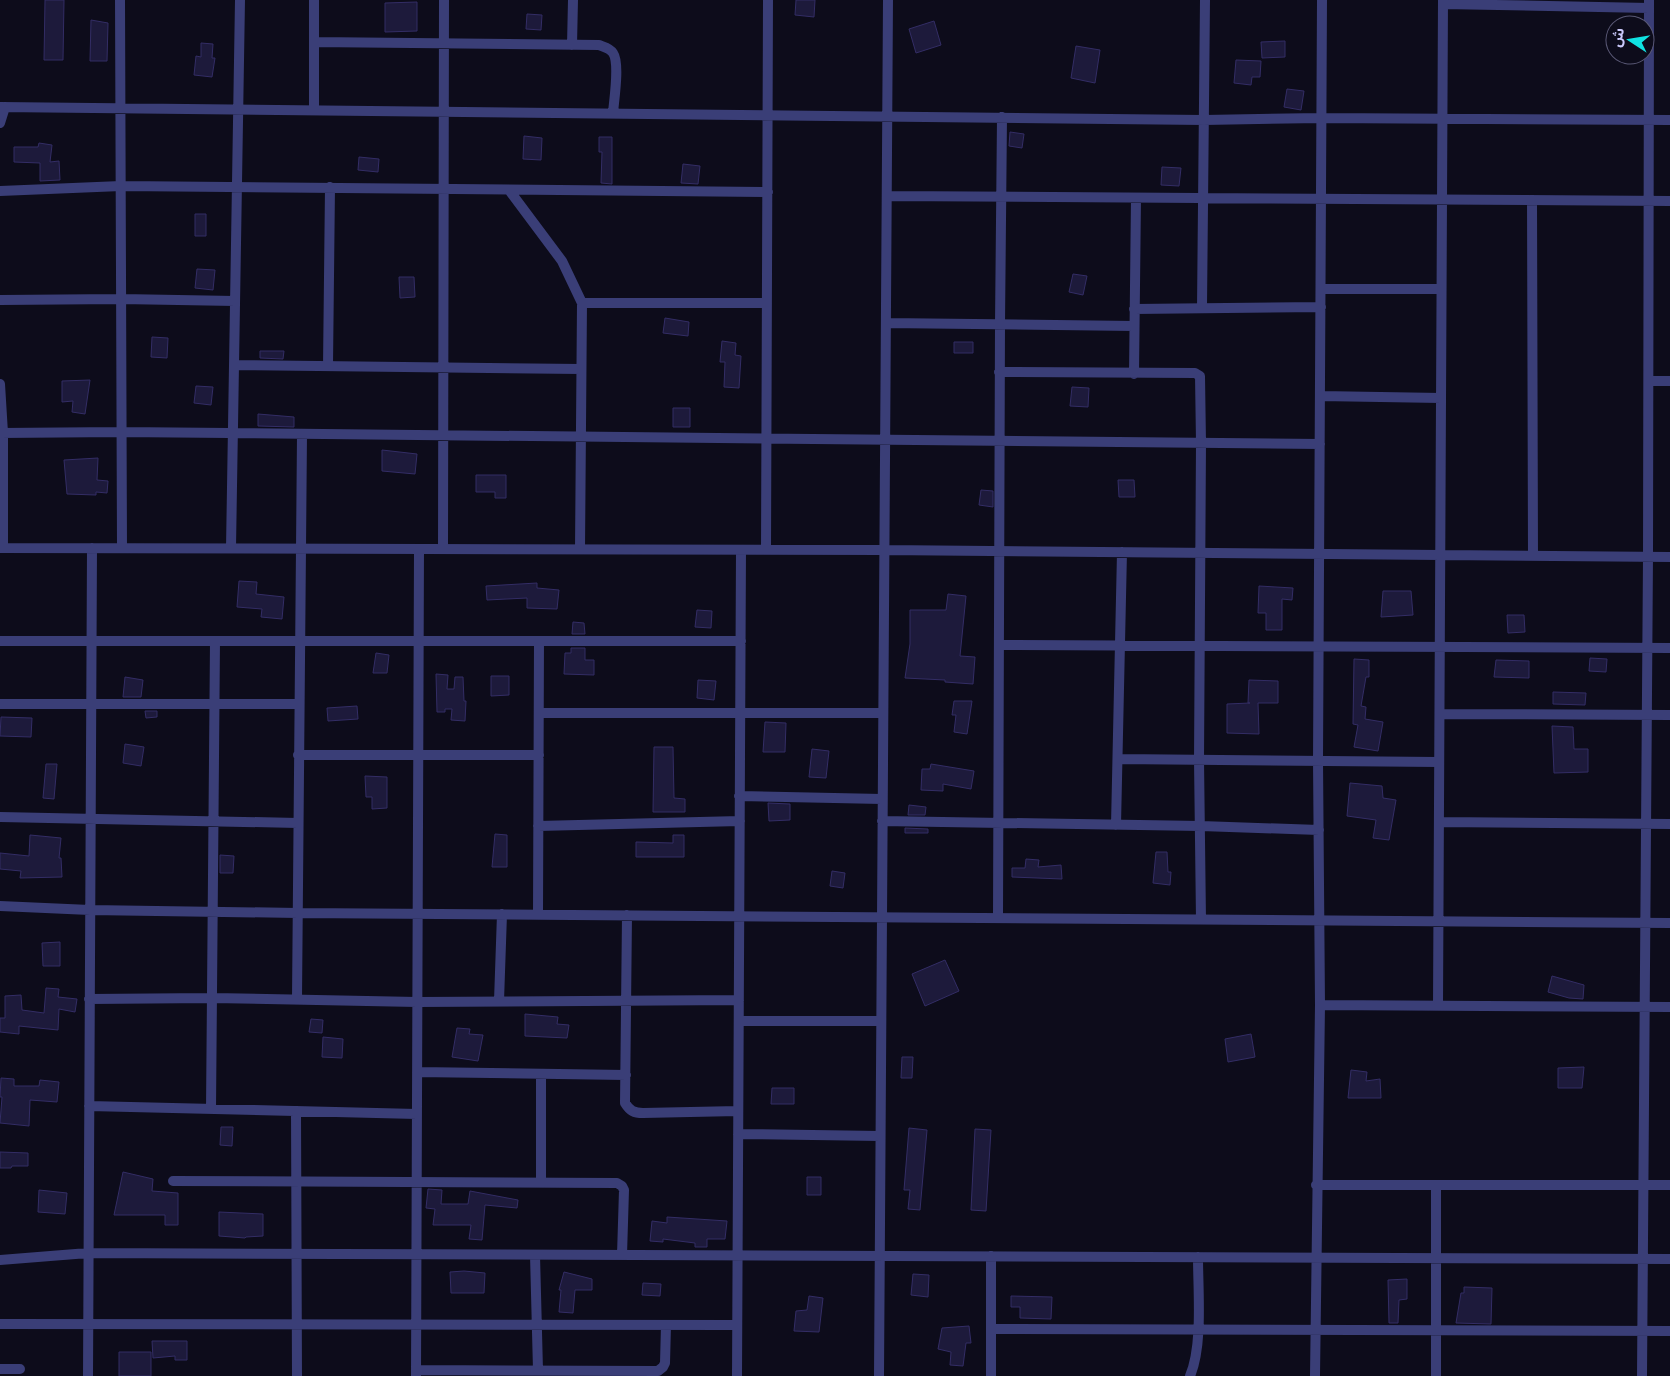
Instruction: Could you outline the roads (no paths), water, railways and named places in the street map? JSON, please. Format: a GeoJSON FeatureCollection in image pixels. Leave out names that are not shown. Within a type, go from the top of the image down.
{"type":"FeatureCollection","features":[{"type":"Feature","properties":{"kind":"street"},"geometry":{"type":"LineString","coordinates":[[120,0],[122,548]]}},
{"type":"Feature","properties":{"kind":"street"},"geometry":{"type":"LineString","coordinates":[[232,548],[240,0]]}},
{"type":"Feature","properties":{"kind":"street"},"geometry":{"type":"LineString","coordinates":[[314,0],[314,110]]}},
{"type":"Feature","properties":{"kind":"street"},"geometry":{"type":"LineString","coordinates":[[443,549],[444,0]]}},
{"type":"Feature","properties":{"kind":"street"},"geometry":{"type":"LineString","coordinates":[[572,45],[573,0]]}},
{"type":"Feature","properties":{"kind":"street"},"geometry":{"type":"LineString","coordinates":[[766,550],[768,0]]}},
{"type":"Feature","properties":{"kind":"street"},"geometry":{"type":"LineString","coordinates":[[879,1376],[888,0]]}},
{"type":"Feature","properties":{"kind":"street"},"geometry":{"type":"LineString","coordinates":[[1202,308],[1205,0]]}},
{"type":"Feature","properties":{"kind":"street"},"geometry":{"type":"LineString","coordinates":[[1315,1376],[1316,1185],[1320,1005],[1318,761],[1322,0]]}},
{"type":"Feature","properties":{"kind":"street"},"geometry":{"type":"LineString","coordinates":[[1438,1006],[1443,2],[1649,4],[1648,648],[1642,1376]]}},
{"type":"Feature","properties":{"kind":"street"},"geometry":{"type":"LineString","coordinates":[[314,42],[599,45],[608,48],[614,54],[616,63],[613,113]]}},
{"type":"Feature","properties":{"kind":"street"},"geometry":{"type":"LineString","coordinates":[[0,123],[2,107],[1204,120],[1321,118],[1670,120]]}},
{"type":"Feature","properties":{"kind":"street"},"geometry":{"type":"LineString","coordinates":[[998,918],[1002,117]]}},
{"type":"Feature","properties":{"kind":"street"},"geometry":{"type":"LineString","coordinates":[[0,191],[121,186],[768,192]]}},
{"type":"Feature","properties":{"kind":"street"},"geometry":{"type":"LineString","coordinates":[[328,366],[330,187]]}},
{"type":"Feature","properties":{"kind":"street"},"geometry":{"type":"LineString","coordinates":[[509,190],[562,261],[582,303],[580,549]]}},
{"type":"Feature","properties":{"kind":"street"},"geometry":{"type":"LineString","coordinates":[[888,196],[1670,201]]}},
{"type":"Feature","properties":{"kind":"street"},"geometry":{"type":"LineString","coordinates":[[1134,374],[1136,198]]}},
{"type":"Feature","properties":{"kind":"street"},"geometry":{"type":"LineString","coordinates":[[1532,200],[1533,556]]}},
{"type":"Feature","properties":{"kind":"street"},"geometry":{"type":"LineString","coordinates":[[1321,289],[1441,289]]}},
{"type":"Feature","properties":{"kind":"street"},"geometry":{"type":"LineString","coordinates":[[0,300],[121,299],[235,301]]}},
{"type":"Feature","properties":{"kind":"street"},"geometry":{"type":"LineString","coordinates":[[582,303],[767,304]]}},
{"type":"Feature","properties":{"kind":"street"},"geometry":{"type":"LineString","coordinates":[[1134,309],[1321,306]]}},
{"type":"Feature","properties":{"kind":"street"},"geometry":{"type":"LineString","coordinates":[[886,323],[1134,326]]}},
{"type":"Feature","properties":{"kind":"street"},"geometry":{"type":"LineString","coordinates":[[234,365],[581,369]]}},
{"type":"Feature","properties":{"kind":"street"},"geometry":{"type":"LineString","coordinates":[[1000,372],[1195,374],[1200,376],[1199,760],[1201,920]]}},
{"type":"Feature","properties":{"kind":"street"},"geometry":{"type":"LineString","coordinates":[[1648,381],[1670,381]]}},
{"type":"Feature","properties":{"kind":"street"},"geometry":{"type":"LineString","coordinates":[[0,384],[2,433],[1,548],[884,550],[1670,557]]}},
{"type":"Feature","properties":{"kind":"street"},"geometry":{"type":"LineString","coordinates":[[1320,396],[1441,398]]}},
{"type":"Feature","properties":{"kind":"street"},"geometry":{"type":"LineString","coordinates":[[2,433],[121,432],[1320,444]]}},
{"type":"Feature","properties":{"kind":"street"},"geometry":{"type":"LineString","coordinates":[[297,999],[298,704],[302,435]]}},
{"type":"Feature","properties":{"kind":"street"},"geometry":{"type":"LineString","coordinates":[[88,1376],[92,548]]}},
{"type":"Feature","properties":{"kind":"street"},"geometry":{"type":"LineString","coordinates":[[420,549],[416,1373],[538,1370],[602,1373],[658,1371],[662,1370],[665,1363],[666,1325]]}},
{"type":"Feature","properties":{"kind":"street"},"geometry":{"type":"LineString","coordinates":[[737,1376],[741,550]]}},
{"type":"Feature","properties":{"kind":"street"},"geometry":{"type":"LineString","coordinates":[[1116,825],[1122,552]]}},
{"type":"Feature","properties":{"kind":"street"},"geometry":{"type":"LineString","coordinates":[[0,641],[741,641]]}},
{"type":"Feature","properties":{"kind":"street"},"geometry":{"type":"LineString","coordinates":[[211,1109],[216,641]]}},
{"type":"Feature","properties":{"kind":"street"},"geometry":{"type":"LineString","coordinates":[[538,914],[539,641]]}},
{"type":"Feature","properties":{"kind":"street"},"geometry":{"type":"LineString","coordinates":[[999,645],[1670,648]]}},
{"type":"Feature","properties":{"kind":"street"},"geometry":{"type":"LineString","coordinates":[[0,704],[298,704]]}},
{"type":"Feature","properties":{"kind":"street"},"geometry":{"type":"LineString","coordinates":[[539,712],[883,713]]}},
{"type":"Feature","properties":{"kind":"street"},"geometry":{"type":"LineString","coordinates":[[1440,714],[1670,715]]}},
{"type":"Feature","properties":{"kind":"street"},"geometry":{"type":"LineString","coordinates":[[298,755],[539,755]]}},
{"type":"Feature","properties":{"kind":"street"},"geometry":{"type":"LineString","coordinates":[[1118,760],[1438,762]]}},
{"type":"Feature","properties":{"kind":"street"},"geometry":{"type":"LineString","coordinates":[[739,796],[882,799]]}},
{"type":"Feature","properties":{"kind":"street"},"geometry":{"type":"LineString","coordinates":[[0,817],[298,823]]}},
{"type":"Feature","properties":{"kind":"street"},"geometry":{"type":"LineString","coordinates":[[538,826],[740,821]]}},
{"type":"Feature","properties":{"kind":"street"},"geometry":{"type":"LineString","coordinates":[[882,821],[1201,826],[1319,830]]}},
{"type":"Feature","properties":{"kind":"street"},"geometry":{"type":"LineString","coordinates":[[1439,822],[1670,824]]}},
{"type":"Feature","properties":{"kind":"street"},"geometry":{"type":"LineString","coordinates":[[0,906],[90,910],[298,913],[1670,923]]}},
{"type":"Feature","properties":{"kind":"street"},"geometry":{"type":"LineString","coordinates":[[500,1001],[502,914]]}},
{"type":"Feature","properties":{"kind":"street"},"geometry":{"type":"LineString","coordinates":[[627,915],[625,1103],[634,1113],[738,1111]]}},
{"type":"Feature","properties":{"kind":"street"},"geometry":{"type":"LineString","coordinates":[[89,999],[212,998],[417,1002],[739,1000]]}},
{"type":"Feature","properties":{"kind":"street"},"geometry":{"type":"LineString","coordinates":[[1320,1005],[1670,1007]]}},
{"type":"Feature","properties":{"kind":"street"},"geometry":{"type":"LineString","coordinates":[[739,1021],[881,1021]]}},
{"type":"Feature","properties":{"kind":"street"},"geometry":{"type":"LineString","coordinates":[[417,1072],[626,1075]]}},
{"type":"Feature","properties":{"kind":"street"},"geometry":{"type":"LineString","coordinates":[[541,1074],[542,1182]]}},
{"type":"Feature","properties":{"kind":"street"},"geometry":{"type":"LineString","coordinates":[[89,1106],[417,1114]]}},
{"type":"Feature","properties":{"kind":"street"},"geometry":{"type":"LineString","coordinates":[[296,1111],[297,1376]]}},
{"type":"Feature","properties":{"kind":"street"},"geometry":{"type":"LineString","coordinates":[[738,1134],[880,1136]]}},
{"type":"Feature","properties":{"kind":"street"},"geometry":{"type":"LineString","coordinates":[[174,1181],[617,1183],[624,1190],[622,1255]]}},
{"type":"Feature","properties":{"kind":"street"},"geometry":{"type":"LineString","coordinates":[[1316,1185],[1670,1185]]}},
{"type":"Feature","properties":{"kind":"street"},"geometry":{"type":"LineString","coordinates":[[1436,1185],[1436,1376]]}},
{"type":"Feature","properties":{"kind":"street"},"geometry":{"type":"LineString","coordinates":[[0,1260],[88,1253],[1670,1259]]}},
{"type":"Feature","properties":{"kind":"street"},"geometry":{"type":"LineString","coordinates":[[535,1255],[538,1370]]}},
{"type":"Feature","properties":{"kind":"street"},"geometry":{"type":"LineString","coordinates":[[991,1256],[991,1376]]}},
{"type":"Feature","properties":{"kind":"street"},"geometry":{"type":"LineString","coordinates":[[1190,1376],[1193,1368],[1198,1330],[1198,1257]]}},
{"type":"Feature","properties":{"kind":"street"},"geometry":{"type":"LineString","coordinates":[[0,1324],[737,1325]]}},
{"type":"Feature","properties":{"kind":"street"},"geometry":{"type":"LineString","coordinates":[[991,1329],[1670,1331]]}},
{"type":"Feature","properties":{"kind":"street"},"geometry":{"type":"LineString","coordinates":[[0,1369],[20,1369]]}}]}
